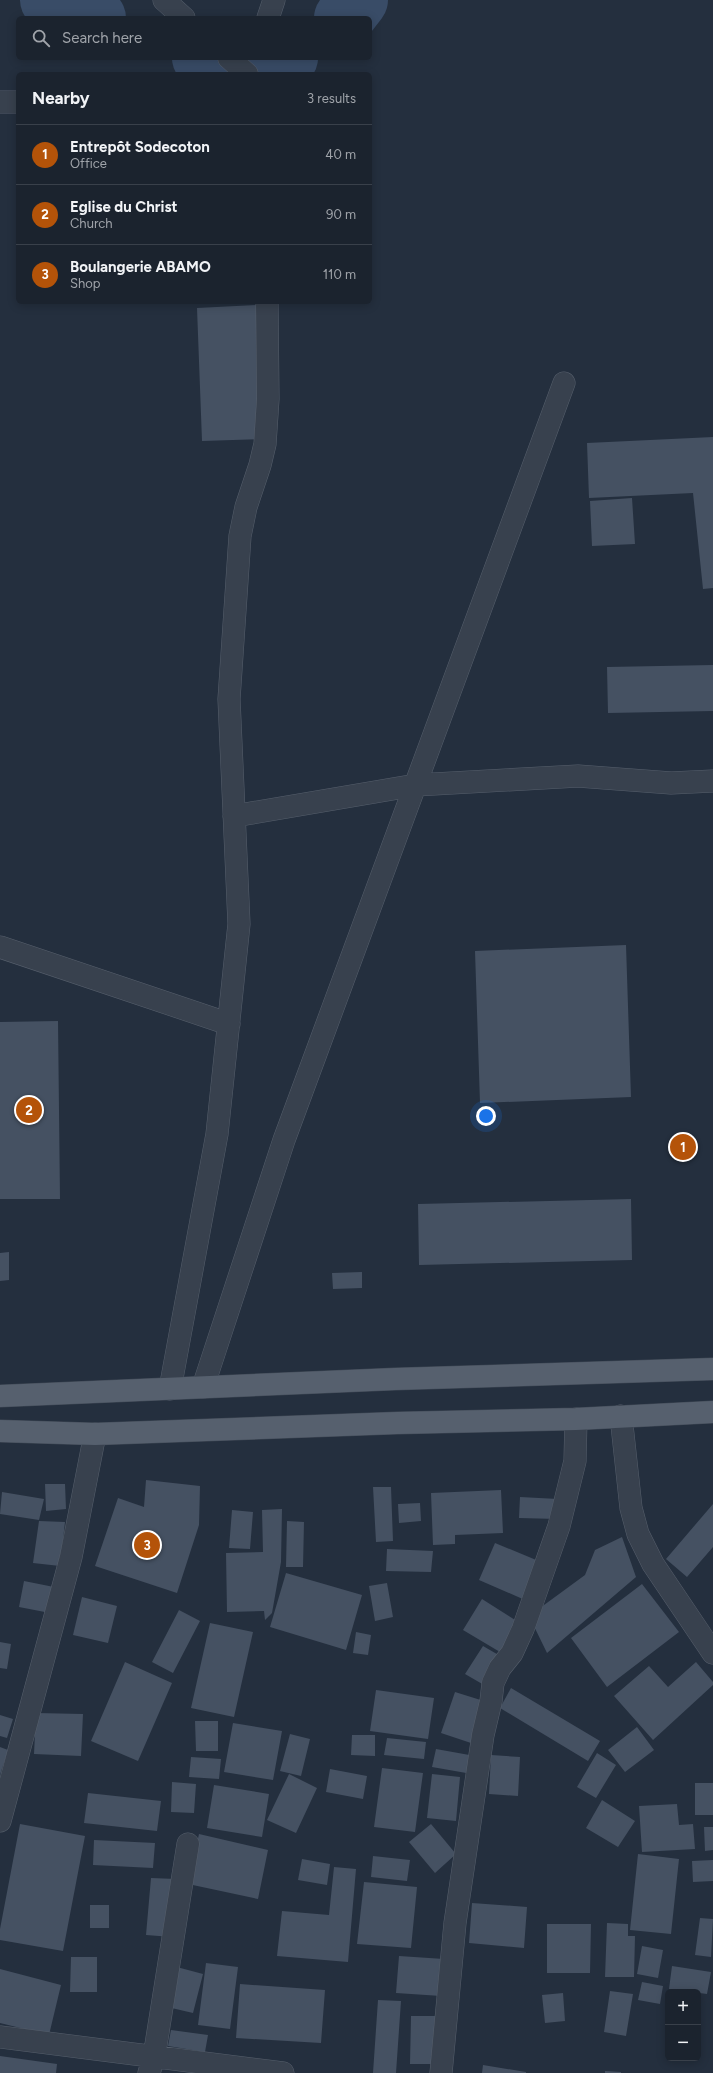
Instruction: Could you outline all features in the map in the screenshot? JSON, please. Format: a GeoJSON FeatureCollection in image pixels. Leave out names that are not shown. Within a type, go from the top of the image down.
{"type":"FeatureCollection","features":[{"type":"Feature","properties":{"kind":"main road"},"geometry":{"type":"LineString","coordinates":[[0,1396],[203,1387],[713,1369]]}},
{"type":"Feature","properties":{"kind":"main road"},"geometry":{"type":"LineString","coordinates":[[0,1431],[95,1434],[397,1423],[576,1419],[713,1412]]}},
{"type":"Feature","properties":{"kind":"street"},"geometry":{"type":"LineString","coordinates":[[164,0],[182,16]]}},
{"type":"Feature","properties":{"kind":"street"},"geometry":{"type":"LineString","coordinates":[[269,16],[274,0]]}},
{"type":"Feature","properties":{"kind":"street"},"geometry":{"type":"LineString","coordinates":[[231,60],[246,72]]}},
{"type":"Feature","properties":{"kind":"street"},"geometry":{"type":"LineString","coordinates":[[249,72],[253,60]]}},
{"type":"Feature","properties":{"kind":"street"},"geometry":{"type":"LineString","coordinates":[[0,102],[16,102]]}},
{"type":"Feature","properties":{"kind":"street"},"geometry":{"type":"LineString","coordinates":[[170,1389],[217,1134],[240,924],[229,699],[236,572],[240,536],[246,507],[260,465],[265,444],[268,399],[268,304]]}},
{"type":"Feature","properties":{"kind":"street"},"geometry":{"type":"LineString","coordinates":[[203,1387],[284,1140],[564,383]]}},
{"type":"Feature","properties":{"kind":"street"},"geometry":{"type":"LineString","coordinates":[[234,816],[416,785],[578,776],[671,783],[713,781]]}},
{"type":"Feature","properties":{"kind":"street"},"geometry":{"type":"LineString","coordinates":[[0,947],[229,1024]]}},
{"type":"Feature","properties":{"kind":"street"},"geometry":{"type":"LineString","coordinates":[[621,1416],[631,1508],[638,1534],[653,1564],[713,1653]]}},
{"type":"Feature","properties":{"kind":"street"},"geometry":{"type":"LineString","coordinates":[[441,2073],[455,1923],[483,1735],[491,1701],[493,1683],[500,1668],[512,1652],[523,1629],[559,1526],[575,1461],[576,1419]]}},
{"type":"Feature","properties":{"kind":"street"},"geometry":{"type":"LineString","coordinates":[[0,1821],[72,1557],[95,1434]]}},
{"type":"Feature","properties":{"kind":"street"},"geometry":{"type":"LineString","coordinates":[[152,2065],[188,1844]]}},
{"type":"Feature","properties":{"kind":"street"},"geometry":{"type":"LineString","coordinates":[[0,2037],[152,2065],[283,2073]]}},
{"type":"Feature","properties":{"kind":"building"},"geometry":{"type":"Polygon","coordinates":[[[257,305],[261,439],[202,441],[197,308],[257,305]]]}},
{"type":"Feature","properties":{"kind":"building"},"geometry":{"type":"Polygon","coordinates":[[[713,437],[713,588],[703,589],[693,493],[589,498],[587,443],[713,437]]]}},
{"type":"Feature","properties":{"kind":"building"},"geometry":{"type":"Polygon","coordinates":[[[632,498],[635,544],[592,546],[590,501],[632,498]]]}},
{"type":"Feature","properties":{"kind":"building"},"geometry":{"type":"Polygon","coordinates":[[[713,665],[713,711],[608,713],[607,667],[713,665]]]}},
{"type":"Feature","properties":{"kind":"building"},"geometry":{"type":"Polygon","coordinates":[[[626,945],[631,1097],[480,1103],[475,951],[626,945]]]}},
{"type":"Feature","properties":{"kind":"building"},"geometry":{"type":"Polygon","coordinates":[[[58,1021],[60,1199],[0,1199],[0,1022],[58,1021]]]}},
{"type":"Feature","properties":{"kind":"building"},"geometry":{"type":"Polygon","coordinates":[[[631,1199],[632,1260],[419,1265],[418,1204],[631,1199]]]}},
{"type":"Feature","properties":{"kind":"building"},"geometry":{"type":"Polygon","coordinates":[[[9,1252],[9,1280],[0,1281],[0,1253],[9,1252]]]}},
{"type":"Feature","properties":{"kind":"building"},"geometry":{"type":"Polygon","coordinates":[[[362,1272],[362,1288],[333,1289],[332,1273],[362,1272]]]}},
{"type":"Feature","properties":{"kind":"building"},"geometry":{"type":"Polygon","coordinates":[[[146,1480],[200,1486],[199,1525],[177,1593],[95,1566],[118,1498],[144,1507],[146,1480]]]}},
{"type":"Feature","properties":{"kind":"building"},"geometry":{"type":"Polygon","coordinates":[[[45,1484],[65,1484],[66,1509],[46,1511],[45,1484]]]}},
{"type":"Feature","properties":{"kind":"building"},"geometry":{"type":"Polygon","coordinates":[[[373,1487],[391,1487],[393,1541],[376,1542],[373,1487]]]}},
{"type":"Feature","properties":{"kind":"building"},"geometry":{"type":"Polygon","coordinates":[[[501,1490],[503,1533],[455,1535],[455,1544],[433,1545],[431,1493],[501,1490]]]}},
{"type":"Feature","properties":{"kind":"building"},"geometry":{"type":"Polygon","coordinates":[[[2,1492],[44,1499],[39,1520],[0,1514],[2,1492]]]}},
{"type":"Feature","properties":{"kind":"building"},"geometry":{"type":"Polygon","coordinates":[[[520,1497],[558,1499],[557,1519],[519,1518],[520,1497]]]}},
{"type":"Feature","properties":{"kind":"building"},"geometry":{"type":"Polygon","coordinates":[[[420,1503],[421,1521],[399,1523],[398,1504],[420,1503]]]}},
{"type":"Feature","properties":{"kind":"building"},"geometry":{"type":"Polygon","coordinates":[[[713,1504],[713,1547],[687,1577],[666,1559],[713,1504]]]}},
{"type":"Feature","properties":{"kind":"building"},"geometry":{"type":"Polygon","coordinates":[[[282,1509],[281,1562],[272,1613],[265,1620],[264,1611],[227,1612],[226,1553],[263,1552],[262,1510],[282,1509]]]}},
{"type":"Feature","properties":{"kind":"building"},"geometry":{"type":"Polygon","coordinates":[[[232,1510],[253,1512],[250,1549],[229,1548],[232,1510]]]}},
{"type":"Feature","properties":{"kind":"building"},"geometry":{"type":"Polygon","coordinates":[[[39,1521],[65,1522],[60,1566],[33,1563],[39,1521]]]}},
{"type":"Feature","properties":{"kind":"building"},"geometry":{"type":"Polygon","coordinates":[[[287,1521],[304,1522],[303,1567],[286,1567],[287,1521]]]}},
{"type":"Feature","properties":{"kind":"building"},"geometry":{"type":"Polygon","coordinates":[[[622,1537],[636,1577],[547,1653],[529,1616],[585,1575],[595,1550],[622,1537]]]}},
{"type":"Feature","properties":{"kind":"building"},"geometry":{"type":"Polygon","coordinates":[[[495,1543],[541,1562],[525,1600],[479,1580],[495,1543]]]}},
{"type":"Feature","properties":{"kind":"building"},"geometry":{"type":"Polygon","coordinates":[[[387,1549],[433,1551],[431,1572],[386,1571],[387,1549]]]}},
{"type":"Feature","properties":{"kind":"building"},"geometry":{"type":"Polygon","coordinates":[[[286,1573],[362,1595],[346,1650],[270,1627],[286,1573]]]}},
{"type":"Feature","properties":{"kind":"building"},"geometry":{"type":"Polygon","coordinates":[[[24,1581],[54,1587],[50,1613],[19,1607],[24,1581]]]}},
{"type":"Feature","properties":{"kind":"building"},"geometry":{"type":"Polygon","coordinates":[[[387,1583],[393,1617],[375,1621],[369,1586],[387,1583]]]}},
{"type":"Feature","properties":{"kind":"building"},"geometry":{"type":"Polygon","coordinates":[[[642,1584],[679,1632],[607,1687],[571,1638],[642,1584]]]}},
{"type":"Feature","properties":{"kind":"building"},"geometry":{"type":"Polygon","coordinates":[[[82,1597],[117,1606],[108,1643],[73,1635],[82,1597]]]}},
{"type":"Feature","properties":{"kind":"building"},"geometry":{"type":"Polygon","coordinates":[[[482,1599],[523,1625],[505,1655],[463,1630],[482,1599]]]}},
{"type":"Feature","properties":{"kind":"building"},"geometry":{"type":"Polygon","coordinates":[[[179,1610],[200,1621],[173,1673],[152,1662],[179,1610]]]}},
{"type":"Feature","properties":{"kind":"building"},"geometry":{"type":"Polygon","coordinates":[[[210,1623],[253,1632],[234,1717],[191,1708],[210,1623]]]}},
{"type":"Feature","properties":{"kind":"building"},"geometry":{"type":"Polygon","coordinates":[[[356,1632],[371,1635],[368,1655],[353,1653],[356,1632]]]}},
{"type":"Feature","properties":{"kind":"building"},"geometry":{"type":"Polygon","coordinates":[[[0,1642],[11,1644],[7,1669],[0,1668],[0,1642]]]}},
{"type":"Feature","properties":{"kind":"building"},"geometry":{"type":"Polygon","coordinates":[[[483,1646],[502,1657],[484,1685],[465,1674],[483,1646]]]}},
{"type":"Feature","properties":{"kind":"building"},"geometry":{"type":"Polygon","coordinates":[[[125,1662],[172,1683],[138,1761],[91,1741],[125,1662]]]}},
{"type":"Feature","properties":{"kind":"building"},"geometry":{"type":"Polygon","coordinates":[[[696,1662],[713,1682],[713,1685],[653,1740],[614,1696],[649,1666],[668,1687],[696,1662]]]}},
{"type":"Feature","properties":{"kind":"building"},"geometry":{"type":"Polygon","coordinates":[[[511,1688],[600,1741],[588,1761],[500,1708],[511,1688]]]}},
{"type":"Feature","properties":{"kind":"building"},"geometry":{"type":"Polygon","coordinates":[[[376,1690],[434,1698],[428,1739],[370,1731],[376,1690]]]}},
{"type":"Feature","properties":{"kind":"building"},"geometry":{"type":"Polygon","coordinates":[[[455,1692],[487,1702],[474,1744],[441,1733],[455,1692]]]}},
{"type":"Feature","properties":{"kind":"building"},"geometry":{"type":"Polygon","coordinates":[[[36,1713],[83,1714],[81,1756],[34,1754],[36,1713]]]}},
{"type":"Feature","properties":{"kind":"building"},"geometry":{"type":"Polygon","coordinates":[[[0,1715],[13,1719],[7,1738],[0,1736],[0,1715]]]}},
{"type":"Feature","properties":{"kind":"building"},"geometry":{"type":"Polygon","coordinates":[[[195,1721],[218,1721],[218,1751],[196,1751],[195,1721]]]}},
{"type":"Feature","properties":{"kind":"building"},"geometry":{"type":"Polygon","coordinates":[[[233,1723],[282,1731],[273,1780],[224,1772],[233,1723]]]}},
{"type":"Feature","properties":{"kind":"building"},"geometry":{"type":"Polygon","coordinates":[[[637,1727],[654,1750],[625,1772],[608,1750],[637,1727]]]}},
{"type":"Feature","properties":{"kind":"building"},"geometry":{"type":"Polygon","coordinates":[[[290,1734],[310,1739],[301,1776],[280,1771],[290,1734]]]}},
{"type":"Feature","properties":{"kind":"building"},"geometry":{"type":"Polygon","coordinates":[[[352,1735],[375,1735],[375,1756],[351,1755],[352,1735]]]}},
{"type":"Feature","properties":{"kind":"building"},"geometry":{"type":"Polygon","coordinates":[[[387,1738],[426,1742],[424,1759],[384,1755],[387,1738]]]}},
{"type":"Feature","properties":{"kind":"building"},"geometry":{"type":"Polygon","coordinates":[[[0,1747],[8,1750],[0,1775],[0,1747]]]}},
{"type":"Feature","properties":{"kind":"building"},"geometry":{"type":"Polygon","coordinates":[[[436,1749],[475,1756],[472,1774],[432,1767],[436,1749]]]}},
{"type":"Feature","properties":{"kind":"building"},"geometry":{"type":"Polygon","coordinates":[[[597,1753],[616,1765],[596,1798],[577,1787],[597,1753]]]}},
{"type":"Feature","properties":{"kind":"building"},"geometry":{"type":"Polygon","coordinates":[[[491,1755],[520,1757],[518,1796],[489,1794],[491,1755]]]}},
{"type":"Feature","properties":{"kind":"building"},"geometry":{"type":"Polygon","coordinates":[[[191,1757],[221,1759],[219,1779],[189,1777],[191,1757]]]}},
{"type":"Feature","properties":{"kind":"building"},"geometry":{"type":"Polygon","coordinates":[[[382,1768],[423,1773],[415,1832],[374,1827],[382,1768]]]}},
{"type":"Feature","properties":{"kind":"building"},"geometry":{"type":"Polygon","coordinates":[[[330,1769],[367,1776],[363,1799],[326,1792],[330,1769]]]}},
{"type":"Feature","properties":{"kind":"building"},"geometry":{"type":"Polygon","coordinates":[[[289,1774],[317,1788],[296,1833],[267,1820],[289,1774]]]}},
{"type":"Feature","properties":{"kind":"building"},"geometry":{"type":"Polygon","coordinates":[[[432,1774],[460,1777],[456,1821],[427,1818],[432,1774]]]}},
{"type":"Feature","properties":{"kind":"building"},"geometry":{"type":"Polygon","coordinates":[[[172,1782],[196,1784],[194,1813],[171,1812],[172,1782]]]}},
{"type":"Feature","properties":{"kind":"building"},"geometry":{"type":"Polygon","coordinates":[[[695,1783],[713,1783],[713,1815],[695,1815],[695,1783]]]}},
{"type":"Feature","properties":{"kind":"building"},"geometry":{"type":"Polygon","coordinates":[[[214,1785],[269,1794],[262,1837],[207,1828],[214,1785]]]}},
{"type":"Feature","properties":{"kind":"building"},"geometry":{"type":"Polygon","coordinates":[[[88,1793],[161,1801],[157,1831],[84,1823],[88,1793]]]}},
{"type":"Feature","properties":{"kind":"building"},"geometry":{"type":"Polygon","coordinates":[[[602,1800],[635,1821],[618,1847],[586,1828],[602,1800]]]}},
{"type":"Feature","properties":{"kind":"building"},"geometry":{"type":"Polygon","coordinates":[[[677,1804],[679,1825],[693,1824],[695,1849],[642,1852],[639,1806],[677,1804]]]}},
{"type":"Feature","properties":{"kind":"building"},"geometry":{"type":"Polygon","coordinates":[[[20,1824],[85,1836],[63,1951],[0,1940],[0,1929],[20,1824]]]}},
{"type":"Feature","properties":{"kind":"building"},"geometry":{"type":"Polygon","coordinates":[[[431,1824],[456,1854],[435,1873],[409,1842],[431,1824]]]}},
{"type":"Feature","properties":{"kind":"building"},"geometry":{"type":"Polygon","coordinates":[[[704,1827],[713,1827],[713,1850],[705,1851],[704,1827]]]}},
{"type":"Feature","properties":{"kind":"building"},"geometry":{"type":"Polygon","coordinates":[[[199,1834],[268,1850],[258,1899],[188,1884],[199,1834]]]}},
{"type":"Feature","properties":{"kind":"building"},"geometry":{"type":"Polygon","coordinates":[[[94,1840],[155,1843],[153,1868],[93,1865],[94,1840]]]}},
{"type":"Feature","properties":{"kind":"building"},"geometry":{"type":"Polygon","coordinates":[[[638,1854],[679,1859],[671,1934],[630,1930],[638,1854]]]}},
{"type":"Feature","properties":{"kind":"building"},"geometry":{"type":"Polygon","coordinates":[[[373,1856],[410,1860],[407,1881],[371,1877],[373,1856]]]}},
{"type":"Feature","properties":{"kind":"building"},"geometry":{"type":"Polygon","coordinates":[[[302,1859],[330,1864],[327,1885],[298,1880],[302,1859]]]}},
{"type":"Feature","properties":{"kind":"building"},"geometry":{"type":"Polygon","coordinates":[[[713,1860],[713,1881],[693,1882],[692,1861],[713,1860]]]}},
{"type":"Feature","properties":{"kind":"building"},"geometry":{"type":"Polygon","coordinates":[[[334,1867],[356,1869],[348,1962],[277,1956],[282,1911],[329,1915],[334,1867]]]}},
{"type":"Feature","properties":{"kind":"building"},"geometry":{"type":"Polygon","coordinates":[[[151,1878],[176,1879],[172,1937],[146,1935],[151,1878]]]}},
{"type":"Feature","properties":{"kind":"building"},"geometry":{"type":"Polygon","coordinates":[[[364,1882],[417,1887],[411,1948],[357,1944],[364,1882]]]}},
{"type":"Feature","properties":{"kind":"building"},"geometry":{"type":"Polygon","coordinates":[[[472,1903],[527,1907],[524,1948],[469,1943],[472,1903]]]}},
{"type":"Feature","properties":{"kind":"building"},"geometry":{"type":"Polygon","coordinates":[[[90,1905],[109,1905],[109,1928],[90,1928],[90,1905]]]}},
{"type":"Feature","properties":{"kind":"building"},"geometry":{"type":"Polygon","coordinates":[[[700,1918],[713,1919],[711,1957],[695,1955],[700,1918]]]}},
{"type":"Feature","properties":{"kind":"building"},"geometry":{"type":"Polygon","coordinates":[[[607,1923],[628,1924],[628,1936],[635,1936],[634,1977],[605,1977],[607,1923]]]}},
{"type":"Feature","properties":{"kind":"building"},"geometry":{"type":"Polygon","coordinates":[[[547,1924],[591,1924],[590,1973],[547,1973],[547,1924]]]}},
{"type":"Feature","properties":{"kind":"building"},"geometry":{"type":"Polygon","coordinates":[[[642,1946],[663,1950],[658,1978],[637,1974],[642,1946]]]}},
{"type":"Feature","properties":{"kind":"building"},"geometry":{"type":"Polygon","coordinates":[[[399,1956],[444,1959],[441,1996],[396,1993],[399,1956]]]}},
{"type":"Feature","properties":{"kind":"building"},"geometry":{"type":"Polygon","coordinates":[[[71,1957],[97,1957],[97,1992],[70,1992],[71,1957]]]}},
{"type":"Feature","properties":{"kind":"building"},"geometry":{"type":"Polygon","coordinates":[[[206,1963],[238,1967],[230,2029],[198,2025],[206,1963]]]}},
{"type":"Feature","properties":{"kind":"building"},"geometry":{"type":"Polygon","coordinates":[[[173,1966],[203,1974],[193,2013],[163,2006],[173,1966]]]}},
{"type":"Feature","properties":{"kind":"building"},"geometry":{"type":"Polygon","coordinates":[[[672,1966],[711,1972],[707,1994],[701,1993],[701,1989],[669,1989],[672,1966]]]}},
{"type":"Feature","properties":{"kind":"building"},"geometry":{"type":"Polygon","coordinates":[[[0,1969],[61,1985],[49,2035],[0,2023],[0,1969]]]}},
{"type":"Feature","properties":{"kind":"building"},"geometry":{"type":"Polygon","coordinates":[[[642,1982],[663,1986],[660,2004],[638,2000],[642,1982]]]}},
{"type":"Feature","properties":{"kind":"building"},"geometry":{"type":"Polygon","coordinates":[[[240,1984],[325,1990],[321,2043],[236,2038],[240,1984]]]}},
{"type":"Feature","properties":{"kind":"building"},"geometry":{"type":"Polygon","coordinates":[[[610,1991],[633,1994],[626,2036],[604,2032],[610,1991]]]}},
{"type":"Feature","properties":{"kind":"building"},"geometry":{"type":"Polygon","coordinates":[[[563,1993],[565,2021],[545,2023],[542,1995],[563,1993]]]}},
{"type":"Feature","properties":{"kind":"building"},"geometry":{"type":"Polygon","coordinates":[[[378,2000],[401,2001],[396,2073],[373,2073],[378,2000]]]}},
{"type":"Feature","properties":{"kind":"building"},"geometry":{"type":"Polygon","coordinates":[[[411,2016],[440,2016],[439,2064],[410,2064],[411,2016]]]}},
{"type":"Feature","properties":{"kind":"building"},"geometry":{"type":"Polygon","coordinates":[[[171,2030],[208,2035],[205,2052],[168,2046],[171,2030]]]}},
{"type":"Feature","properties":{"kind":"building"},"geometry":{"type":"Polygon","coordinates":[[[0,2056],[57,2064],[56,2073],[0,2073],[0,2056]]]}},
{"type":"Feature","properties":{"kind":"building"},"geometry":{"type":"Polygon","coordinates":[[[483,2065],[526,2072],[526,2073],[482,2073],[483,2065]]]}},
{"type":"Feature","properties":{"kind":"building"},"geometry":{"type":"Polygon","coordinates":[[[605,2071],[621,2072],[621,2073],[605,2073],[605,2071]]]}},
{"type":"Feature","properties":{"kind":"waterway"},"geometry":{"type":"LineString","coordinates":[[50,0],[91,16]]}},
{"type":"Feature","properties":{"kind":"waterway"},"geometry":{"type":"LineString","coordinates":[[346,16],[358,0]]}},
{"type":"Feature","properties":{"kind":"waterway"},"geometry":{"type":"LineString","coordinates":[[210,60],[271,70],[285,60]]}},
{"type":"Feature","properties":{"kind":"place","name":"Eglise du Christ"},"geometry":{"type":"Point","coordinates":[29,1110]}},
{"type":"Feature","properties":{"kind":"place","name":"Entrepôt Sodecoton"},"geometry":{"type":"Point","coordinates":[683,1147]}},
{"type":"Feature","properties":{"kind":"place","name":"Boulangerie ABAMO"},"geometry":{"type":"Point","coordinates":[147,1545]}}]}
